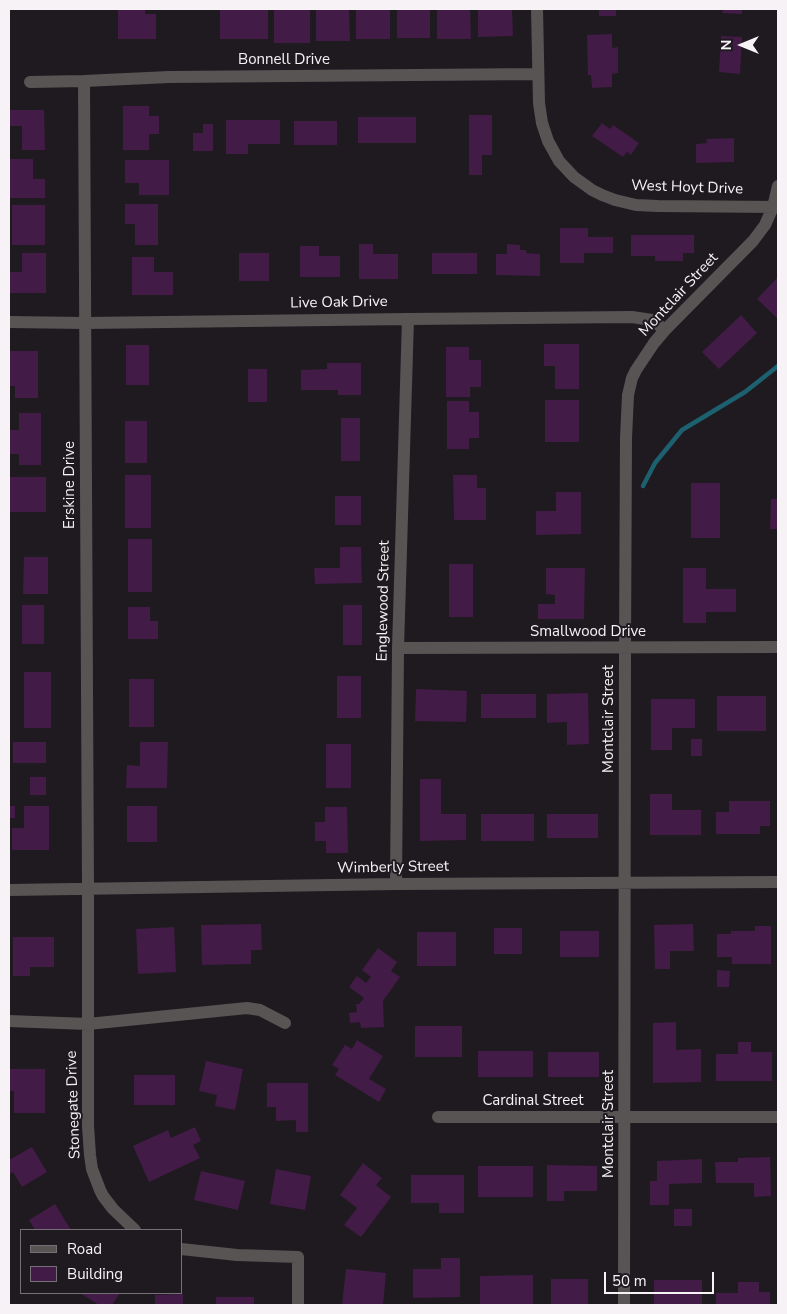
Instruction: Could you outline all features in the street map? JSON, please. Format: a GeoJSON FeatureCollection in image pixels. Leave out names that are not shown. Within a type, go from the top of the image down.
{"type":"FeatureCollection","features":[{"type":"Feature","properties":{"kind":"street","name":"West Hoyt Drive"},"geometry":{"type":"LineString","coordinates":[[537,9],[538,74],[542,123],[548,141],[559,161],[574,177],[592,190],[615,200],[646,206],[776,207]]}},
{"type":"Feature","properties":{"kind":"street","name":"Bonnell Drive"},"geometry":{"type":"LineString","coordinates":[[30,82],[169,77],[538,74]]}},
{"type":"Feature","properties":{"kind":"street","name":"Erskine Drive"},"geometry":{"type":"LineString","coordinates":[[84,81],[88,889]]}},
{"type":"Feature","properties":{"kind":"street","name":"Montclair Street"},"geometry":{"type":"LineString","coordinates":[[624,1305],[625,648],[628,395],[632,378],[654,343],[753,241],[765,225],[776,207],[778,186]]}},
{"type":"Feature","properties":{"kind":"street","name":"Live Oak Drive"},"geometry":{"type":"LineString","coordinates":[[9,322],[85,323],[632,317],[652,320],[665,330]]}},
{"type":"Feature","properties":{"kind":"street","name":"Englewood Street"},"geometry":{"type":"LineString","coordinates":[[396,884],[398,648],[408,318]]}},
{"type":"Feature","properties":{"kind":"street","name":"Smallwood Drive"},"geometry":{"type":"LineString","coordinates":[[398,648],[778,647]]}},
{"type":"Feature","properties":{"kind":"street","name":"Wimberly Street"},"geometry":{"type":"LineString","coordinates":[[9,890],[396,884],[778,882]]}},
{"type":"Feature","properties":{"kind":"street","name":"Stonegate Drive"},"geometry":{"type":"LineString","coordinates":[[88,889],[88,1126],[90,1155],[92,1169],[103,1196],[118,1216],[134,1229]]}},
{"type":"Feature","properties":{"kind":"street"},"geometry":{"type":"LineString","coordinates":[[9,1021],[88,1024],[247,1008],[260,1010],[285,1023]]}},
{"type":"Feature","properties":{"kind":"street","name":"Cardinal Street"},"geometry":{"type":"LineString","coordinates":[[438,1118],[778,1117]]}},
{"type":"Feature","properties":{"kind":"street"},"geometry":{"type":"LineString","coordinates":[[182,1249],[237,1255],[298,1257],[298,1305]]}},
{"type":"Feature","properties":{"kind":"building"},"geometry":{"type":"Polygon","coordinates":[[[118,9],[145,9],[145,14],[156,14],[156,39],[118,39],[118,9]]]}},
{"type":"Feature","properties":{"kind":"building"},"geometry":{"type":"Polygon","coordinates":[[[220,9],[268,9],[268,39],[220,39],[220,9]]]}},
{"type":"Feature","properties":{"kind":"building"},"geometry":{"type":"Polygon","coordinates":[[[274,9],[310,9],[310,43],[274,43],[274,9]]]}},
{"type":"Feature","properties":{"kind":"building"},"geometry":{"type":"Polygon","coordinates":[[[316,9],[349,9],[350,41],[316,41],[316,9]]]}},
{"type":"Feature","properties":{"kind":"building"},"geometry":{"type":"Polygon","coordinates":[[[356,9],[390,9],[390,39],[356,39],[356,9]]]}},
{"type":"Feature","properties":{"kind":"building"},"geometry":{"type":"Polygon","coordinates":[[[397,9],[430,9],[430,38],[397,38],[397,9]]]}},
{"type":"Feature","properties":{"kind":"building"},"geometry":{"type":"Polygon","coordinates":[[[437,9],[470,9],[471,39],[437,39],[437,9]]]}},
{"type":"Feature","properties":{"kind":"building"},"geometry":{"type":"Polygon","coordinates":[[[478,9],[512,9],[513,36],[478,37],[478,9]]]}},
{"type":"Feature","properties":{"kind":"building"},"geometry":{"type":"Polygon","coordinates":[[[599,9],[616,9],[616,16],[599,16],[599,9]]]}},
{"type":"Feature","properties":{"kind":"building"},"geometry":{"type":"Polygon","coordinates":[[[723,9],[742,9],[742,14],[722,13],[723,9]]]}},
{"type":"Feature","properties":{"kind":"building"},"geometry":{"type":"Polygon","coordinates":[[[612,34],[612,48],[618,47],[618,73],[612,74],[612,87],[592,88],[591,75],[588,75],[587,35],[612,34]]]}},
{"type":"Feature","properties":{"kind":"building"},"geometry":{"type":"Polygon","coordinates":[[[721,36],[742,37],[740,74],[719,72],[721,36]]]}},
{"type":"Feature","properties":{"kind":"building"},"geometry":{"type":"Polygon","coordinates":[[[123,106],[149,106],[149,116],[159,116],[159,134],[149,134],[149,150],[123,150],[123,106]]]}},
{"type":"Feature","properties":{"kind":"building"},"geometry":{"type":"Polygon","coordinates":[[[9,110],[44,110],[45,150],[22,150],[22,126],[9,126],[9,110]]]}},
{"type":"Feature","properties":{"kind":"building"},"geometry":{"type":"Polygon","coordinates":[[[469,115],[492,115],[492,155],[482,155],[482,175],[469,175],[469,115]]]}},
{"type":"Feature","properties":{"kind":"building"},"geometry":{"type":"Polygon","coordinates":[[[358,117],[416,117],[416,143],[358,143],[358,117]]]}},
{"type":"Feature","properties":{"kind":"building"},"geometry":{"type":"Polygon","coordinates":[[[226,120],[280,120],[280,144],[248,144],[248,154],[226,154],[226,120]]]}},
{"type":"Feature","properties":{"kind":"building"},"geometry":{"type":"Polygon","coordinates":[[[294,121],[337,121],[337,145],[294,145],[294,121]]]}},
{"type":"Feature","properties":{"kind":"building"},"geometry":{"type":"Polygon","coordinates":[[[602,123],[610,129],[613,125],[639,143],[631,155],[627,152],[623,157],[592,136],[602,123]]]}},
{"type":"Feature","properties":{"kind":"building"},"geometry":{"type":"Polygon","coordinates":[[[203,124],[213,124],[213,151],[193,151],[193,133],[203,133],[203,124]]]}},
{"type":"Feature","properties":{"kind":"building"},"geometry":{"type":"Polygon","coordinates":[[[734,138],[734,162],[696,163],[696,144],[707,143],[706,139],[734,138]]]}},
{"type":"Feature","properties":{"kind":"building"},"geometry":{"type":"Polygon","coordinates":[[[9,159],[33,159],[33,179],[45,179],[45,198],[9,198],[9,159]]]}},
{"type":"Feature","properties":{"kind":"building"},"geometry":{"type":"Polygon","coordinates":[[[125,160],[169,160],[169,195],[139,195],[139,183],[125,183],[125,160]]]}},
{"type":"Feature","properties":{"kind":"building"},"geometry":{"type":"Polygon","coordinates":[[[125,204],[158,204],[158,245],[135,245],[135,224],[125,224],[125,204]]]}},
{"type":"Feature","properties":{"kind":"building"},"geometry":{"type":"Polygon","coordinates":[[[12,205],[45,205],[45,245],[12,245],[12,205]]]}},
{"type":"Feature","properties":{"kind":"building"},"geometry":{"type":"Polygon","coordinates":[[[560,228],[588,228],[588,237],[613,237],[613,253],[584,253],[584,263],[560,263],[560,228]]]}},
{"type":"Feature","properties":{"kind":"building"},"geometry":{"type":"Polygon","coordinates":[[[631,235],[694,235],[694,253],[683,253],[683,261],[655,261],[655,256],[631,256],[631,235]]]}},
{"type":"Feature","properties":{"kind":"building"},"geometry":{"type":"Polygon","coordinates":[[[359,244],[373,244],[373,254],[398,254],[398,279],[359,279],[359,244]]]}},
{"type":"Feature","properties":{"kind":"building"},"geometry":{"type":"Polygon","coordinates":[[[507,244],[520,245],[520,250],[526,250],[526,253],[540,254],[540,276],[496,275],[496,254],[507,254],[507,244]]]}},
{"type":"Feature","properties":{"kind":"building"},"geometry":{"type":"Polygon","coordinates":[[[300,246],[319,246],[319,256],[340,256],[340,277],[300,277],[300,246]]]}},
{"type":"Feature","properties":{"kind":"building"},"geometry":{"type":"Polygon","coordinates":[[[22,253],[46,253],[46,293],[9,293],[9,272],[22,272],[22,253]]]}},
{"type":"Feature","properties":{"kind":"building"},"geometry":{"type":"Polygon","coordinates":[[[239,253],[269,253],[269,281],[239,281],[239,253]]]}},
{"type":"Feature","properties":{"kind":"building"},"geometry":{"type":"Polygon","coordinates":[[[432,253],[477,253],[477,274],[432,274],[432,253]]]}},
{"type":"Feature","properties":{"kind":"building"},"geometry":{"type":"Polygon","coordinates":[[[132,257],[154,257],[154,272],[173,272],[173,295],[132,295],[132,257]]]}},
{"type":"Feature","properties":{"kind":"building"},"geometry":{"type":"Polygon","coordinates":[[[778,277],[778,317],[777,318],[757,299],[778,277]]]}},
{"type":"Feature","properties":{"kind":"building"},"geometry":{"type":"Polygon","coordinates":[[[741,315],[757,333],[719,369],[702,352],[741,315]]]}},
{"type":"Feature","properties":{"kind":"building"},"geometry":{"type":"Polygon","coordinates":[[[544,344],[579,344],[579,389],[555,389],[555,366],[544,366],[544,344]]]}},
{"type":"Feature","properties":{"kind":"building"},"geometry":{"type":"Polygon","coordinates":[[[126,345],[149,345],[149,385],[126,385],[126,345]]]}},
{"type":"Feature","properties":{"kind":"building"},"geometry":{"type":"Polygon","coordinates":[[[446,347],[469,347],[469,360],[481,360],[481,387],[470,387],[470,397],[446,397],[446,347]]]}},
{"type":"Feature","properties":{"kind":"building"},"geometry":{"type":"Polygon","coordinates":[[[9,351],[38,351],[38,398],[15,398],[15,386],[9,386],[9,351]]]}},
{"type":"Feature","properties":{"kind":"building"},"geometry":{"type":"Polygon","coordinates":[[[327,363],[361,363],[361,395],[338,395],[338,390],[301,390],[301,370],[327,369],[327,363]]]}},
{"type":"Feature","properties":{"kind":"building"},"geometry":{"type":"Polygon","coordinates":[[[248,369],[267,369],[267,402],[248,402],[248,369]]]}},
{"type":"Feature","properties":{"kind":"building"},"geometry":{"type":"Polygon","coordinates":[[[545,400],[579,400],[579,442],[545,442],[545,400]]]}},
{"type":"Feature","properties":{"kind":"building"},"geometry":{"type":"Polygon","coordinates":[[[447,401],[469,401],[469,412],[479,412],[479,438],[469,438],[469,449],[447,449],[447,401]]]}},
{"type":"Feature","properties":{"kind":"building"},"geometry":{"type":"Polygon","coordinates":[[[19,413],[41,413],[41,465],[19,465],[19,454],[10,454],[10,430],[19,430],[19,413]]]}},
{"type":"Feature","properties":{"kind":"building"},"geometry":{"type":"Polygon","coordinates":[[[341,418],[360,418],[360,461],[341,461],[341,418]]]}},
{"type":"Feature","properties":{"kind":"building"},"geometry":{"type":"Polygon","coordinates":[[[125,421],[147,421],[147,463],[125,463],[125,421]]]}},
{"type":"Feature","properties":{"kind":"building"},"geometry":{"type":"Polygon","coordinates":[[[125,475],[151,475],[151,528],[125,528],[125,475]]]}},
{"type":"Feature","properties":{"kind":"building"},"geometry":{"type":"Polygon","coordinates":[[[453,475],[477,475],[477,488],[486,488],[486,520],[454,520],[453,475]]]}},
{"type":"Feature","properties":{"kind":"building"},"geometry":{"type":"Polygon","coordinates":[[[10,477],[46,477],[46,512],[10,512],[10,477]]]}},
{"type":"Feature","properties":{"kind":"building"},"geometry":{"type":"Polygon","coordinates":[[[691,483],[720,483],[720,538],[691,538],[691,483]]]}},
{"type":"Feature","properties":{"kind":"building"},"geometry":{"type":"Polygon","coordinates":[[[556,492],[581,492],[581,534],[536,535],[536,511],[556,511],[556,492]]]}},
{"type":"Feature","properties":{"kind":"building"},"geometry":{"type":"Polygon","coordinates":[[[335,496],[361,496],[361,525],[335,525],[335,496]]]}},
{"type":"Feature","properties":{"kind":"building"},"geometry":{"type":"Polygon","coordinates":[[[771,499],[778,499],[778,529],[770,529],[771,499]]]}},
{"type":"Feature","properties":{"kind":"building"},"geometry":{"type":"Polygon","coordinates":[[[128,539],[152,539],[152,592],[128,592],[128,539]]]}},
{"type":"Feature","properties":{"kind":"building"},"geometry":{"type":"Polygon","coordinates":[[[340,547],[361,547],[362,583],[315,584],[314,568],[340,568],[340,547]]]}},
{"type":"Feature","properties":{"kind":"building"},"geometry":{"type":"Polygon","coordinates":[[[24,557],[48,557],[48,594],[23,594],[24,557]]]}},
{"type":"Feature","properties":{"kind":"building"},"geometry":{"type":"Polygon","coordinates":[[[449,564],[473,564],[473,617],[449,617],[449,564]]]}},
{"type":"Feature","properties":{"kind":"building"},"geometry":{"type":"Polygon","coordinates":[[[546,568],[585,568],[584,619],[538,619],[538,604],[555,604],[555,595],[546,594],[546,568]]]}},
{"type":"Feature","properties":{"kind":"building"},"geometry":{"type":"Polygon","coordinates":[[[683,568],[706,568],[706,589],[736,589],[736,612],[706,612],[706,623],[683,623],[683,568]]]}},
{"type":"Feature","properties":{"kind":"building"},"geometry":{"type":"Polygon","coordinates":[[[22,605],[44,605],[44,644],[22,644],[22,605]]]}},
{"type":"Feature","properties":{"kind":"building"},"geometry":{"type":"Polygon","coordinates":[[[343,605],[362,605],[362,645],[343,645],[343,605]]]}},
{"type":"Feature","properties":{"kind":"building"},"geometry":{"type":"Polygon","coordinates":[[[128,607],[150,607],[150,621],[158,621],[158,639],[128,639],[128,607]]]}},
{"type":"Feature","properties":{"kind":"building"},"geometry":{"type":"Polygon","coordinates":[[[24,672],[51,672],[51,728],[24,728],[24,672]]]}},
{"type":"Feature","properties":{"kind":"building"},"geometry":{"type":"Polygon","coordinates":[[[337,676],[361,676],[361,718],[337,718],[337,676]]]}},
{"type":"Feature","properties":{"kind":"building"},"geometry":{"type":"Polygon","coordinates":[[[129,679],[154,679],[154,727],[129,727],[129,679]]]}},
{"type":"Feature","properties":{"kind":"building"},"geometry":{"type":"Polygon","coordinates":[[[416,689],[467,691],[466,722],[415,721],[416,689]]]}},
{"type":"Feature","properties":{"kind":"building"},"geometry":{"type":"Polygon","coordinates":[[[588,693],[589,744],[567,745],[567,722],[547,723],[547,694],[588,693]]]}},
{"type":"Feature","properties":{"kind":"building"},"geometry":{"type":"Polygon","coordinates":[[[481,694],[536,694],[536,718],[481,718],[481,694]]]}},
{"type":"Feature","properties":{"kind":"building"},"geometry":{"type":"Polygon","coordinates":[[[717,696],[766,696],[766,731],[717,731],[717,696]]]}},
{"type":"Feature","properties":{"kind":"building"},"geometry":{"type":"Polygon","coordinates":[[[651,699],[695,699],[695,728],[672,728],[672,750],[651,750],[651,699]]]}},
{"type":"Feature","properties":{"kind":"building"},"geometry":{"type":"Polygon","coordinates":[[[691,739],[702,739],[702,756],[691,756],[691,739]]]}},
{"type":"Feature","properties":{"kind":"building"},"geometry":{"type":"Polygon","coordinates":[[[13,742],[46,742],[46,763],[13,763],[13,742]]]}},
{"type":"Feature","properties":{"kind":"building"},"geometry":{"type":"Polygon","coordinates":[[[140,742],[168,742],[167,788],[126,788],[127,765],[140,766],[140,742]]]}},
{"type":"Feature","properties":{"kind":"building"},"geometry":{"type":"Polygon","coordinates":[[[326,744],[351,744],[351,788],[326,788],[326,744]]]}},
{"type":"Feature","properties":{"kind":"building"},"geometry":{"type":"Polygon","coordinates":[[[30,777],[46,777],[46,795],[30,795],[30,777]]]}},
{"type":"Feature","properties":{"kind":"building"},"geometry":{"type":"Polygon","coordinates":[[[420,779],[441,779],[441,814],[466,814],[466,840],[420,841],[420,779]]]}},
{"type":"Feature","properties":{"kind":"building"},"geometry":{"type":"Polygon","coordinates":[[[650,794],[672,794],[672,810],[701,810],[701,835],[650,835],[650,794]]]}},
{"type":"Feature","properties":{"kind":"building"},"geometry":{"type":"Polygon","coordinates":[[[729,801],[770,801],[770,826],[760,826],[760,834],[716,834],[716,812],[729,812],[729,801]]]}},
{"type":"Feature","properties":{"kind":"building"},"geometry":{"type":"Polygon","coordinates":[[[9,806],[15,806],[15,818],[9,818],[9,806]]]}},
{"type":"Feature","properties":{"kind":"building"},"geometry":{"type":"Polygon","coordinates":[[[24,806],[49,806],[49,850],[12,850],[12,828],[24,828],[24,806]]]}},
{"type":"Feature","properties":{"kind":"building"},"geometry":{"type":"Polygon","coordinates":[[[127,806],[157,806],[157,842],[127,842],[127,806]]]}},
{"type":"Feature","properties":{"kind":"building"},"geometry":{"type":"Polygon","coordinates":[[[325,807],[347,807],[348,853],[326,853],[326,841],[315,841],[315,822],[325,822],[325,807]]]}},
{"type":"Feature","properties":{"kind":"building"},"geometry":{"type":"Polygon","coordinates":[[[481,814],[534,814],[534,841],[481,841],[481,814]]]}},
{"type":"Feature","properties":{"kind":"building"},"geometry":{"type":"Polygon","coordinates":[[[547,814],[598,814],[598,838],[547,838],[547,814]]]}},
{"type":"Feature","properties":{"kind":"building"},"geometry":{"type":"Polygon","coordinates":[[[261,924],[262,950],[251,950],[251,964],[202,965],[201,925],[261,924]]]}},
{"type":"Feature","properties":{"kind":"building"},"geometry":{"type":"Polygon","coordinates":[[[693,924],[694,951],[670,951],[670,969],[655,969],[654,925],[693,924]]]}},
{"type":"Feature","properties":{"kind":"building"},"geometry":{"type":"Polygon","coordinates":[[[755,926],[771,926],[771,964],[732,964],[732,957],[717,957],[717,934],[731,934],[731,931],[755,931],[755,926]]]}},
{"type":"Feature","properties":{"kind":"building"},"geometry":{"type":"Polygon","coordinates":[[[174,927],[176,972],[138,974],[136,929],[174,927]]]}},
{"type":"Feature","properties":{"kind":"building"},"geometry":{"type":"Polygon","coordinates":[[[494,928],[522,928],[522,954],[494,954],[494,928]]]}},
{"type":"Feature","properties":{"kind":"building"},"geometry":{"type":"Polygon","coordinates":[[[560,931],[599,931],[599,957],[560,957],[560,931]]]}},
{"type":"Feature","properties":{"kind":"building"},"geometry":{"type":"Polygon","coordinates":[[[417,932],[456,932],[456,966],[417,966],[417,932]]]}},
{"type":"Feature","properties":{"kind":"building"},"geometry":{"type":"Polygon","coordinates":[[[13,937],[54,937],[54,967],[30,967],[30,976],[13,976],[13,937]]]}},
{"type":"Feature","properties":{"kind":"building"},"geometry":{"type":"Polygon","coordinates":[[[378,948],[397,962],[391,971],[400,977],[383,1001],[384,1027],[361,1028],[360,1022],[350,1023],[349,1013],[357,1012],[356,1004],[359,1004],[364,998],[349,987],[357,976],[366,983],[371,977],[362,970],[378,948]]]}},
{"type":"Feature","properties":{"kind":"building"},"geometry":{"type":"Polygon","coordinates":[[[717,970],[730,971],[729,987],[717,987],[717,970]]]}},
{"type":"Feature","properties":{"kind":"building"},"geometry":{"type":"Polygon","coordinates":[[[676,1022],[676,1050],[701,1049],[701,1082],[653,1083],[653,1023],[676,1022]]]}},
{"type":"Feature","properties":{"kind":"building"},"geometry":{"type":"Polygon","coordinates":[[[415,1026],[462,1026],[462,1057],[415,1057],[415,1026]]]}},
{"type":"Feature","properties":{"kind":"building"},"geometry":{"type":"Polygon","coordinates":[[[357,1040],[383,1056],[369,1079],[386,1089],[379,1102],[335,1075],[339,1069],[332,1065],[345,1045],[352,1049],[357,1040]]]}},
{"type":"Feature","properties":{"kind":"building"},"geometry":{"type":"Polygon","coordinates":[[[738,1042],[751,1042],[751,1052],[772,1052],[772,1081],[716,1081],[716,1054],[738,1054],[738,1042]]]}},
{"type":"Feature","properties":{"kind":"building"},"geometry":{"type":"Polygon","coordinates":[[[478,1051],[533,1051],[533,1077],[478,1077],[478,1051]]]}},
{"type":"Feature","properties":{"kind":"building"},"geometry":{"type":"Polygon","coordinates":[[[548,1052],[599,1052],[599,1077],[548,1077],[548,1052]]]}},
{"type":"Feature","properties":{"kind":"building"},"geometry":{"type":"Polygon","coordinates":[[[206,1061],[243,1069],[235,1110],[215,1106],[217,1095],[199,1091],[206,1061]]]}},
{"type":"Feature","properties":{"kind":"building"},"geometry":{"type":"Polygon","coordinates":[[[9,1069],[45,1069],[45,1113],[14,1113],[14,1091],[9,1091],[9,1069]]]}},
{"type":"Feature","properties":{"kind":"building"},"geometry":{"type":"Polygon","coordinates":[[[134,1075],[175,1075],[175,1105],[134,1105],[134,1075]]]}},
{"type":"Feature","properties":{"kind":"building"},"geometry":{"type":"Polygon","coordinates":[[[267,1083],[308,1083],[308,1132],[296,1132],[296,1120],[276,1121],[276,1107],[267,1107],[267,1083]]]}},
{"type":"Feature","properties":{"kind":"building"},"geometry":{"type":"Polygon","coordinates":[[[195,1127],[201,1141],[193,1145],[200,1158],[149,1182],[133,1146],[168,1130],[171,1138],[195,1127]]]}},
{"type":"Feature","properties":{"kind":"building"},"geometry":{"type":"Polygon","coordinates":[[[32,1147],[47,1172],[22,1187],[13,1172],[9,1175],[9,1160],[32,1147]]]}},
{"type":"Feature","properties":{"kind":"building"},"geometry":{"type":"Polygon","coordinates":[[[770,1157],[771,1196],[754,1197],[754,1183],[716,1183],[715,1162],[738,1162],[738,1158],[770,1157]]]}},
{"type":"Feature","properties":{"kind":"building"},"geometry":{"type":"Polygon","coordinates":[[[702,1159],[702,1183],[669,1184],[669,1205],[650,1205],[650,1181],[657,1181],[657,1161],[702,1159]]]}},
{"type":"Feature","properties":{"kind":"building"},"geometry":{"type":"Polygon","coordinates":[[[363,1163],[382,1178],[376,1185],[391,1197],[361,1237],[344,1225],[357,1208],[340,1195],[363,1163]]]}},
{"type":"Feature","properties":{"kind":"building"},"geometry":{"type":"Polygon","coordinates":[[[547,1165],[597,1166],[597,1191],[564,1191],[564,1201],[547,1201],[547,1165]]]}},
{"type":"Feature","properties":{"kind":"building"},"geometry":{"type":"Polygon","coordinates":[[[478,1166],[533,1166],[533,1197],[478,1197],[478,1166]]]}},
{"type":"Feature","properties":{"kind":"building"},"geometry":{"type":"Polygon","coordinates":[[[276,1169],[311,1176],[305,1210],[270,1204],[276,1169]]]}},
{"type":"Feature","properties":{"kind":"building"},"geometry":{"type":"Polygon","coordinates":[[[201,1171],[245,1181],[238,1210],[194,1200],[201,1171]]]}},
{"type":"Feature","properties":{"kind":"building"},"geometry":{"type":"Polygon","coordinates":[[[411,1175],[464,1175],[464,1213],[439,1213],[439,1203],[411,1203],[411,1175]]]}},
{"type":"Feature","properties":{"kind":"building"},"geometry":{"type":"Polygon","coordinates":[[[55,1204],[70,1229],[34,1229],[29,1220],[55,1204]]]}},
{"type":"Feature","properties":{"kind":"building"},"geometry":{"type":"Polygon","coordinates":[[[674,1209],[692,1209],[692,1226],[674,1226],[674,1209]]]}},
{"type":"Feature","properties":{"kind":"building"},"geometry":{"type":"Polygon","coordinates":[[[441,1258],[460,1258],[460,1297],[413,1298],[413,1269],[441,1269],[441,1258]]]}},
{"type":"Feature","properties":{"kind":"building"},"geometry":{"type":"Polygon","coordinates":[[[346,1269],[386,1273],[383,1305],[342,1305],[346,1269]]]}},
{"type":"Feature","properties":{"kind":"building"},"geometry":{"type":"Polygon","coordinates":[[[533,1275],[533,1304],[480,1304],[480,1276],[533,1275]]]}},
{"type":"Feature","properties":{"kind":"building"},"geometry":{"type":"Polygon","coordinates":[[[551,1279],[588,1279],[588,1305],[551,1305],[551,1279]]]}},
{"type":"Feature","properties":{"kind":"building"},"geometry":{"type":"Polygon","coordinates":[[[654,1280],[702,1280],[702,1305],[654,1305],[654,1280]]]}},
{"type":"Feature","properties":{"kind":"building"},"geometry":{"type":"Polygon","coordinates":[[[738,1282],[759,1282],[759,1292],[770,1292],[770,1305],[716,1305],[716,1293],[738,1293],[738,1282]]]}},
{"type":"Feature","properties":{"kind":"building"},"geometry":{"type":"Polygon","coordinates":[[[82,1294],[119,1294],[112,1305],[99,1305],[82,1294]]]}},
{"type":"Feature","properties":{"kind":"building"},"geometry":{"type":"Polygon","coordinates":[[[183,1294],[183,1305],[155,1305],[155,1295],[183,1294]]]}},
{"type":"Feature","properties":{"kind":"building"},"geometry":{"type":"Polygon","coordinates":[[[216,1297],[254,1297],[254,1305],[216,1305],[216,1297]]]}},
{"type":"Feature","properties":{"kind":"waterway"},"geometry":{"type":"LineString","coordinates":[[643,486],[655,463],[682,430],[745,392],[778,366]]}}]}
